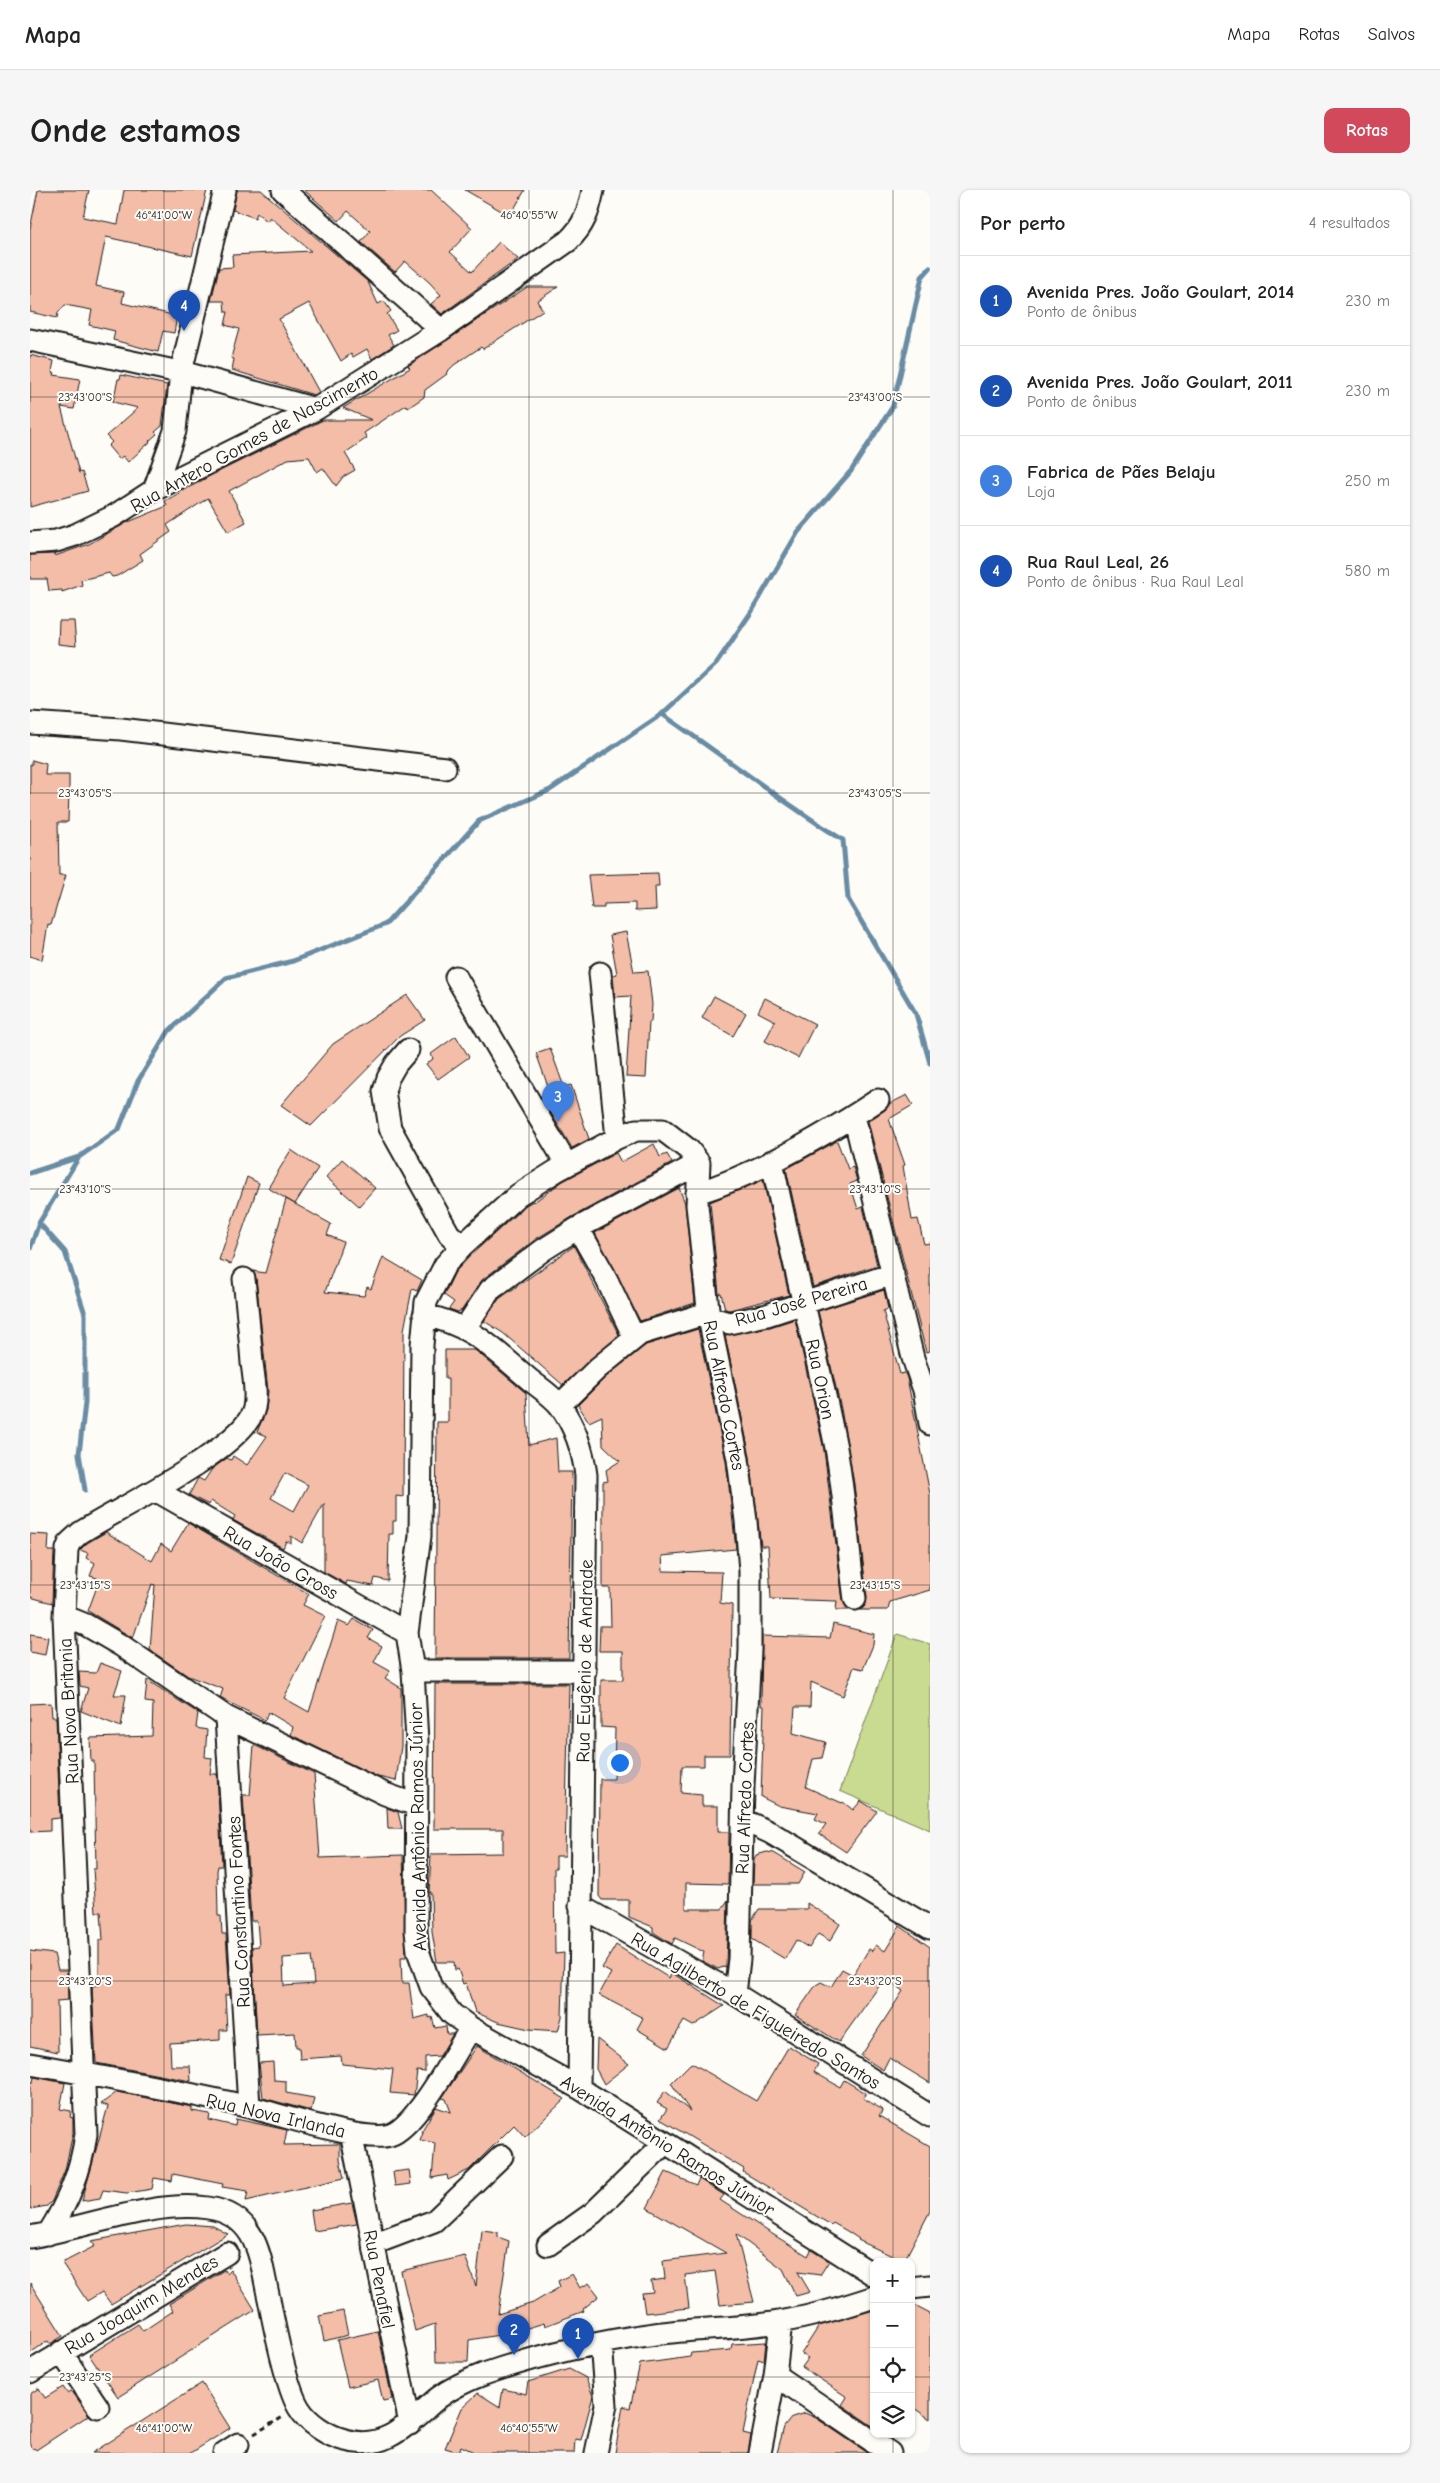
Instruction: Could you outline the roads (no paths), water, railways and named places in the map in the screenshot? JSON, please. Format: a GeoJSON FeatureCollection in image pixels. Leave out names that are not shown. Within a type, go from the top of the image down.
{"type":"FeatureCollection","features":[{"type":"Feature","properties":{"kind":"street"},"geometry":{"type":"LineString","coordinates":[[154,490],[175,431],[181,372],[225,190]]}},
{"type":"Feature","properties":{"kind":"street"},"geometry":{"type":"LineString","coordinates":[[283,190],[440,330]]}},
{"type":"Feature","properties":{"kind":"street","name":"Rua Antero Gomes de Nascimento"},"geometry":{"type":"LineString","coordinates":[[30,543],[56,541],[75,535],[114,516],[154,490],[316,409],[440,330],[568,241],[579,231],[588,215],[593,190]]}},
{"type":"Feature","properties":{"kind":"street"},"geometry":{"type":"LineString","coordinates":[[30,340],[181,372],[316,409]]}},
{"type":"Feature","properties":{"kind":"street"},"geometry":{"type":"LineString","coordinates":[[30,723],[121,729],[445,768]]}},
{"type":"Feature","properties":{"kind":"street"},"geometry":{"type":"LineString","coordinates":[[600,973],[617,1138]]}},
{"type":"Feature","properties":{"kind":"street"},"geometry":{"type":"LineString","coordinates":[[456,977],[567,1165]]}},
{"type":"Feature","properties":{"kind":"street"},"geometry":{"type":"LineString","coordinates":[[408,1050],[396,1064],[388,1078],[384,1091],[390,1128],[449,1234],[462,1246]]}},
{"type":"Feature","properties":{"kind":"street"},"geometry":{"type":"LineString","coordinates":[[696,1194],[737,1179],[772,1161],[854,1116],[878,1100]]}},
{"type":"Feature","properties":{"kind":"street"},"geometry":{"type":"LineString","coordinates":[[854,1116],[917,1372],[927,1387],[930,1424]]}},
{"type":"Feature","properties":{"kind":"street"},"geometry":{"type":"LineString","coordinates":[[424,1315],[426,1302],[436,1280],[462,1246],[518,1196],[567,1165],[636,1130],[663,1130],[690,1150],[699,1163],[578,1228],[535,1255],[490,1290],[465,1328]]}},
{"type":"Feature","properties":{"kind":"street","name":"Rua Orion"},"geometry":{"type":"LineString","coordinates":[[772,1161],[788,1240],[804,1302],[836,1448],[855,1599]]}},
{"type":"Feature","properties":{"kind":"street","name":"Rua Alfredo Cortes"},"geometry":{"type":"LineString","coordinates":[[699,1163],[696,1194],[709,1318],[739,1467],[750,1571],[750,1650],[739,1959],[735,1994]]}},
{"type":"Feature","properties":{"kind":"street"},"geometry":{"type":"LineString","coordinates":[[578,1228],[605,1276],[634,1338]]}},
{"type":"Feature","properties":{"kind":"street","name":"Rua José Pereira"},"geometry":{"type":"LineString","coordinates":[[560,1405],[634,1338],[701,1315],[729,1323],[767,1315],[893,1274]]}},
{"type":"Feature","properties":{"kind":"street","name":"Rua Nova Britania"},"geometry":{"type":"LineString","coordinates":[[39,2236],[71,2193],[82,2158],[86,2134],[64,1616],[66,1554],[70,1542],[92,1524],[155,1490],[224,1444],[245,1427],[251,1418],[256,1398],[244,1279]]}},
{"type":"Feature","properties":{"kind":"street","name":"Rua Eugênio de Andrade"},"geometry":{"type":"LineString","coordinates":[[424,1315],[445,1319],[481,1337],[560,1405],[577,1438],[586,1475],[579,2088]]}},
{"type":"Feature","properties":{"kind":"street","name":"Avenida Antônio Ramos Júnior"},"geometry":{"type":"LineString","coordinates":[[424,1315],[420,1536],[407,1634],[413,1671],[417,1741],[416,1931],[418,1952],[431,1987],[439,2000],[452,2014],[471,2028],[579,2088],[870,2272]]}},
{"type":"Feature","properties":{"kind":"street","name":"Rua João Gross"},"geometry":{"type":"LineString","coordinates":[[155,1490],[407,1634]]}},
{"type":"Feature","properties":{"kind":"street"},"geometry":{"type":"LineString","coordinates":[[64,1616],[86,1625],[122,1646],[226,1717],[385,1794],[416,1805]]}},
{"type":"Feature","properties":{"kind":"street"},"geometry":{"type":"LineString","coordinates":[[413,1671],[585,1671]]}},
{"type":"Feature","properties":{"kind":"street","name":"Rua Constantino Fontes"},"geometry":{"type":"LineString","coordinates":[[226,1717],[249,2107]]}},
{"type":"Feature","properties":{"kind":"street"},"geometry":{"type":"LineString","coordinates":[[743,1820],[771,1832],[930,1928]]}},
{"type":"Feature","properties":{"kind":"street","name":"Rua Agilberto de Figueiredo Santos"},"geometry":{"type":"LineString","coordinates":[[580,1906],[735,1994],[930,2116]]}},
{"type":"Feature","properties":{"kind":"street","name":"Rua Nova Irlanda"},"geometry":{"type":"LineString","coordinates":[[30,2064],[249,2107],[351,2133],[389,2136],[402,2128],[421,2106],[471,2028]]}},
{"type":"Feature","properties":{"kind":"street","name":"Rua Penafiel"},"geometry":{"type":"LineString","coordinates":[[351,2133],[410,2424]]}},
{"type":"Feature","properties":{"kind":"street"},"geometry":{"type":"LineString","coordinates":[[548,2245],[593,2213],[665,2143]]}},
{"type":"Feature","properties":{"kind":"street"},"geometry":{"type":"LineString","coordinates":[[373,2244],[434,2221],[502,2156]]}},
{"type":"Feature","properties":{"kind":"street"},"geometry":{"type":"LineString","coordinates":[[39,2236],[155,2210],[184,2206],[211,2208],[232,2216],[250,2232],[261,2254],[270,2306],[288,2379],[298,2408],[310,2420],[327,2444],[362,2444],[380,2447],[410,2424],[440,2397],[463,2383],[484,2374],[601,2343],[672,2332],[781,2322],[829,2312],[870,2298]]}},
{"type":"Feature","properties":{"kind":"street","name":"Rua Joaquim Mendes"},"geometry":{"type":"LineString","coordinates":[[30,2372],[227,2253]]}},
{"type":"Feature","properties":{"kind":"street"},"geometry":{"type":"LineString","coordinates":[[915,2288],[930,2286]]}},
{"type":"Feature","properties":{"kind":"street"},"geometry":{"type":"LineString","coordinates":[[760,2453],[775,2375],[781,2322]]}},
{"type":"Feature","properties":{"kind":"street"},"geometry":{"type":"LineString","coordinates":[[596,2453],[606,2405],[601,2343]]}},
{"type":"Feature","properties":{"kind":"street"},"geometry":{"type":"LineString","coordinates":[[61,2352],[98,2407]]}},
{"type":"Feature","properties":{"kind":"street"},"geometry":{"type":"LineString","coordinates":[[775,2375],[890,2453]]}},
{"type":"Feature","properties":{"kind":"waterway"},"geometry":{"type":"LineString","coordinates":[[85,1490],[79,1454],[85,1403],[85,1314],[65,1252],[39,1223],[79,1157],[119,1129],[138,1081],[169,1031],[226,978],[293,961],[386,924],[479,821],[550,790],[662,714],[716,664],[752,611],[798,532],[851,471],[893,406],[922,277],[930,268]]}},
{"type":"Feature","properties":{"kind":"waterway"},"geometry":{"type":"LineString","coordinates":[[662,714],[843,840],[848,899],[916,1014],[930,1063]]}},
{"type":"Feature","properties":{"kind":"waterway"},"geometry":{"type":"LineString","coordinates":[[30,1173],[79,1157]]}},
{"type":"Feature","properties":{"kind":"waterway"},"geometry":{"type":"LineString","coordinates":[[30,1249],[39,1223]]}},
{"type":"Feature","properties":{"kind":"place","name":"Rua Raul Leal, 26"},"geometry":{"type":"Point","coordinates":[184,331]}},
{"type":"Feature","properties":{"kind":"place","name":"Fabrica de Pães Belaju"},"geometry":{"type":"Point","coordinates":[558,1122]}},
{"type":"Feature","properties":{"kind":"place","name":"Avenida Pres. João Goulart, 2011"},"geometry":{"type":"Point","coordinates":[514,2355]}},
{"type":"Feature","properties":{"kind":"place","name":"Avenida Pres. João Goulart, 2014"},"geometry":{"type":"Point","coordinates":[578,2359]}}]}
